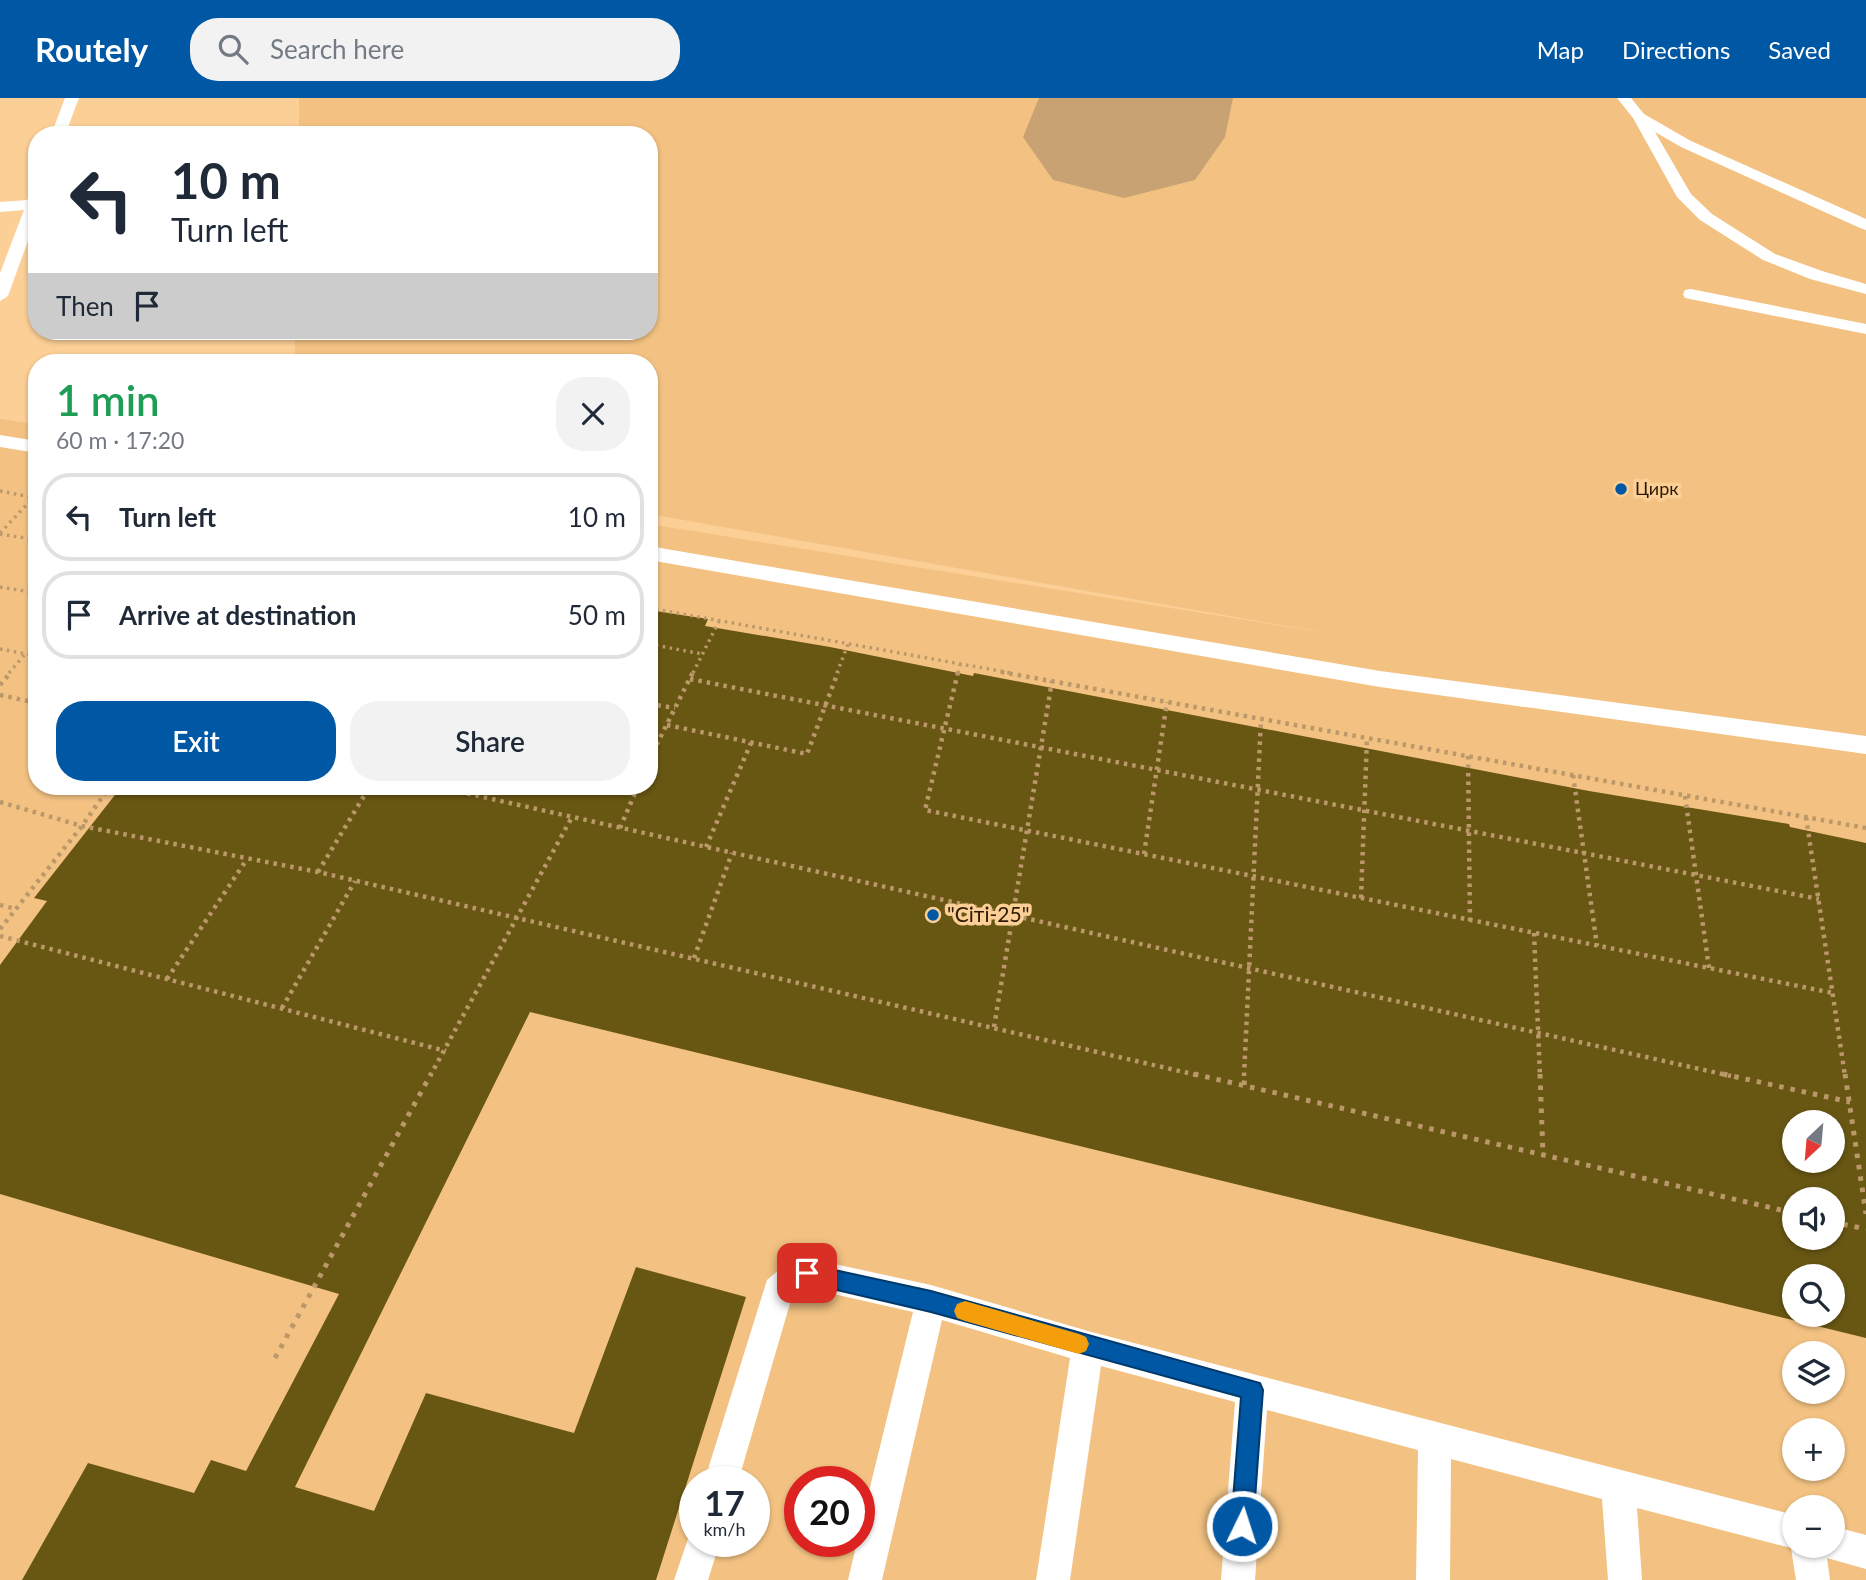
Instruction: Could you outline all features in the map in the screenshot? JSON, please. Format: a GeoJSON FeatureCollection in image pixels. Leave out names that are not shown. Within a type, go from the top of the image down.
{"type":"FeatureCollection","features":[{"type":"Feature","properties":{"kind":"lane"},"geometry":{"type":"LineString","coordinates":[[61,126],[72,98]]}},
{"type":"Feature","properties":{"kind":"lane"},"geometry":{"type":"LineString","coordinates":[[1624,98],[1639,117],[1685,197],[1706,217],[1769,257],[1816,275],[1866,289]]}},
{"type":"Feature","properties":{"kind":"lane"},"geometry":{"type":"LineString","coordinates":[[1639,117],[1686,144],[1866,225]]}},
{"type":"Feature","properties":{"kind":"lane"},"geometry":{"type":"LineString","coordinates":[[0,207],[28,201]]}},
{"type":"Feature","properties":{"kind":"lane"},"geometry":{"type":"LineString","coordinates":[[0,296],[28,218]]}},
{"type":"Feature","properties":{"kind":"lane"},"geometry":{"type":"LineString","coordinates":[[1691,294],[1866,329]]}},
{"type":"Feature","properties":{"kind":"lane"},"geometry":{"type":"LineString","coordinates":[[0,441],[28,446]]}},
{"type":"Feature","properties":{"kind":"lane"},"geometry":{"type":"LineString","coordinates":[[658,555],[1380,679],[1866,745]]}},
{"type":"Feature","properties":{"kind":"lane"},"geometry":{"type":"LineString","coordinates":[[726,1466],[779,1291],[792,1279],[807,1273],[931,1301],[1088,1347],[1782,1529]]}},
{"type":"Feature","properties":{"kind":"lane"},"geometry":{"type":"LineString","coordinates":[[865,1580],[931,1301]]}},
{"type":"Feature","properties":{"kind":"lane"},"geometry":{"type":"LineString","coordinates":[[1053,1580],[1088,1347]]}},
{"type":"Feature","properties":{"kind":"lane"},"geometry":{"type":"LineString","coordinates":[[1238,1580],[1252,1390]]}},
{"type":"Feature","properties":{"kind":"lane"},"geometry":{"type":"LineString","coordinates":[[1433,1580],[1435,1437]]}},
{"type":"Feature","properties":{"kind":"lane"},"geometry":{"type":"LineString","coordinates":[[1618,1485],[1625,1580]]}},
{"type":"Feature","properties":{"kind":"lane"},"geometry":{"type":"LineString","coordinates":[[1845,1546],[1866,1552]]}},
{"type":"Feature","properties":{"kind":"lane"},"geometry":{"type":"LineString","coordinates":[[691,1580],[698,1557]]}},
{"type":"Feature","properties":{"kind":"lane"},"geometry":{"type":"LineString","coordinates":[[1810,1558],[1813,1580]]}},
{"type":"Feature","properties":{"kind":"path"},"geometry":{"type":"LineString","coordinates":[[0,491],[28,497]]}},
{"type":"Feature","properties":{"kind":"path"},"geometry":{"type":"LineString","coordinates":[[0,533],[28,505]]}},
{"type":"Feature","properties":{"kind":"path"},"geometry":{"type":"LineString","coordinates":[[0,533],[28,538]]}},
{"type":"Feature","properties":{"kind":"path"},"geometry":{"type":"LineString","coordinates":[[0,587],[28,592]]}},
{"type":"Feature","properties":{"kind":"path"},"geometry":{"type":"LineString","coordinates":[[658,610],[1866,828]]}},
{"type":"Feature","properties":{"kind":"path"},"geometry":{"type":"LineString","coordinates":[[658,742],[719,621]]}},
{"type":"Feature","properties":{"kind":"path"},"geometry":{"type":"LineString","coordinates":[[667,725],[807,754],[848,644]]}},
{"type":"Feature","properties":{"kind":"path"},"geometry":{"type":"LineString","coordinates":[[658,647],[702,654]]}},
{"type":"Feature","properties":{"kind":"path"},"geometry":{"type":"LineString","coordinates":[[0,649],[28,654]]}},
{"type":"Feature","properties":{"kind":"path"},"geometry":{"type":"LineString","coordinates":[[0,685],[25,654]]}},
{"type":"Feature","properties":{"kind":"path"},"geometry":{"type":"LineString","coordinates":[[960,665],[925,810],[1833,993]]}},
{"type":"Feature","properties":{"kind":"path"},"geometry":{"type":"LineString","coordinates":[[690,679],[1819,899]]}},
{"type":"Feature","properties":{"kind":"path"},"geometry":{"type":"LineString","coordinates":[[994,1027],[1052,681]]}},
{"type":"Feature","properties":{"kind":"path"},"geometry":{"type":"LineString","coordinates":[[0,695],[28,701]]}},
{"type":"Feature","properties":{"kind":"path"},"geometry":{"type":"LineString","coordinates":[[1144,854],[1167,702]]}},
{"type":"Feature","properties":{"kind":"path"},"geometry":{"type":"LineString","coordinates":[[658,705],[675,708]]}},
{"type":"Feature","properties":{"kind":"path"},"geometry":{"type":"LineString","coordinates":[[1244,1085],[1261,719]]}},
{"type":"Feature","properties":{"kind":"path"},"geometry":{"type":"LineString","coordinates":[[1361,898],[1367,738]]}},
{"type":"Feature","properties":{"kind":"path"},"geometry":{"type":"LineString","coordinates":[[706,847],[751,743]]}},
{"type":"Feature","properties":{"kind":"path"},"geometry":{"type":"LineString","coordinates":[[1468,756],[1470,920]]}},
{"type":"Feature","properties":{"kind":"path"},"geometry":{"type":"LineString","coordinates":[[1573,775],[1597,946]]}},
{"type":"Feature","properties":{"kind":"path"},"geometry":{"type":"LineString","coordinates":[[0,929],[104,795]]}},
{"type":"Feature","properties":{"kind":"path"},"geometry":{"type":"LineString","coordinates":[[318,872],[365,795]]}},
{"type":"Feature","properties":{"kind":"path"},"geometry":{"type":"LineString","coordinates":[[474,795],[1850,1102]]}},
{"type":"Feature","properties":{"kind":"path"},"geometry":{"type":"LineString","coordinates":[[620,828],[634,795]]}},
{"type":"Feature","properties":{"kind":"path"},"geometry":{"type":"LineString","coordinates":[[1685,796],[1709,968]]}},
{"type":"Feature","properties":{"kind":"path"},"geometry":{"type":"LineString","coordinates":[[0,802],[82,825],[318,872],[518,917],[1782,1210]]}},
{"type":"Feature","properties":{"kind":"path"},"geometry":{"type":"LineString","coordinates":[[275,1358],[446,1051],[572,817]]}},
{"type":"Feature","properties":{"kind":"path"},"geometry":{"type":"LineString","coordinates":[[1806,817],[1866,1214]]}},
{"type":"Feature","properties":{"kind":"path"},"geometry":{"type":"LineString","coordinates":[[694,958],[732,853]]}},
{"type":"Feature","properties":{"kind":"path"},"geometry":{"type":"LineString","coordinates":[[167,979],[247,859]]}},
{"type":"Feature","properties":{"kind":"path"},"geometry":{"type":"LineString","coordinates":[[282,1009],[355,881]]}},
{"type":"Feature","properties":{"kind":"path"},"geometry":{"type":"LineString","coordinates":[[0,905],[16,909]]}},
{"type":"Feature","properties":{"kind":"path"},"geometry":{"type":"LineString","coordinates":[[1534,933],[1543,1154]]}},
{"type":"Feature","properties":{"kind":"path"},"geometry":{"type":"LineString","coordinates":[[0,936],[446,1051]]}},
{"type":"Feature","properties":{"kind":"path"},"geometry":{"type":"LineString","coordinates":[[1845,1225],[1866,1229]]}},
{"type":"Feature","properties":{"kind":"shaded area"},"geometry":{"type":"Polygon","coordinates":[[[299,98],[1866,98],[1866,1580],[0,1580],[0,419],[28,423],[28,795],[658,795],[658,525],[1338,635],[658,516],[658,354],[295,354],[295,340],[658,340],[658,126],[299,126],[299,98]]]}},
{"type":"Feature","properties":{"kind":"building","name":"\"Сіті-25\""},"geometry":{"type":"Polygon","coordinates":[[[658,611],[708,619],[705,626],[830,647],[973,676],[974,673],[1589,791],[1789,824],[1790,827],[1866,843],[1866,1338],[1821,1327],[1845,1327],[1845,1264],[1782,1264],[1782,1318],[530,1012],[295,1487],[374,1511],[426,1393],[574,1433],[636,1267],[746,1297],[692,1466],[679,1466],[679,1508],[656,1580],[22,1580],[88,1463],[194,1493],[211,1460],[246,1471],[339,1294],[0,1194],[0,965],[47,901],[34,898],[115,795],[658,795],[658,611]]]}},
{"type":"Feature","properties":{"kind":"runway"},"geometry":{"type":"LineString","coordinates":[[1124,137],[1136,98]]}},
{"type":"Feature","properties":{"kind":"slow traffic"},"geometry":{"type":"LineString","coordinates":[[965,1311],[1079,1344]]}},
{"type":"Feature","properties":{"kind":"place","name":"Цирк"},"geometry":{"type":"Point","coordinates":[1621,489]}},
{"type":"Feature","properties":{"kind":"place","name":"\"Сіті-25\""},"geometry":{"type":"Point","coordinates":[933,915]}},
{"type":"Feature","properties":{"kind":"route"},"geometry":{"type":"LineString","coordinates":[[807,1273],[931,1301],[1088,1347],[1252,1390],[1242,1526]]}}]}
